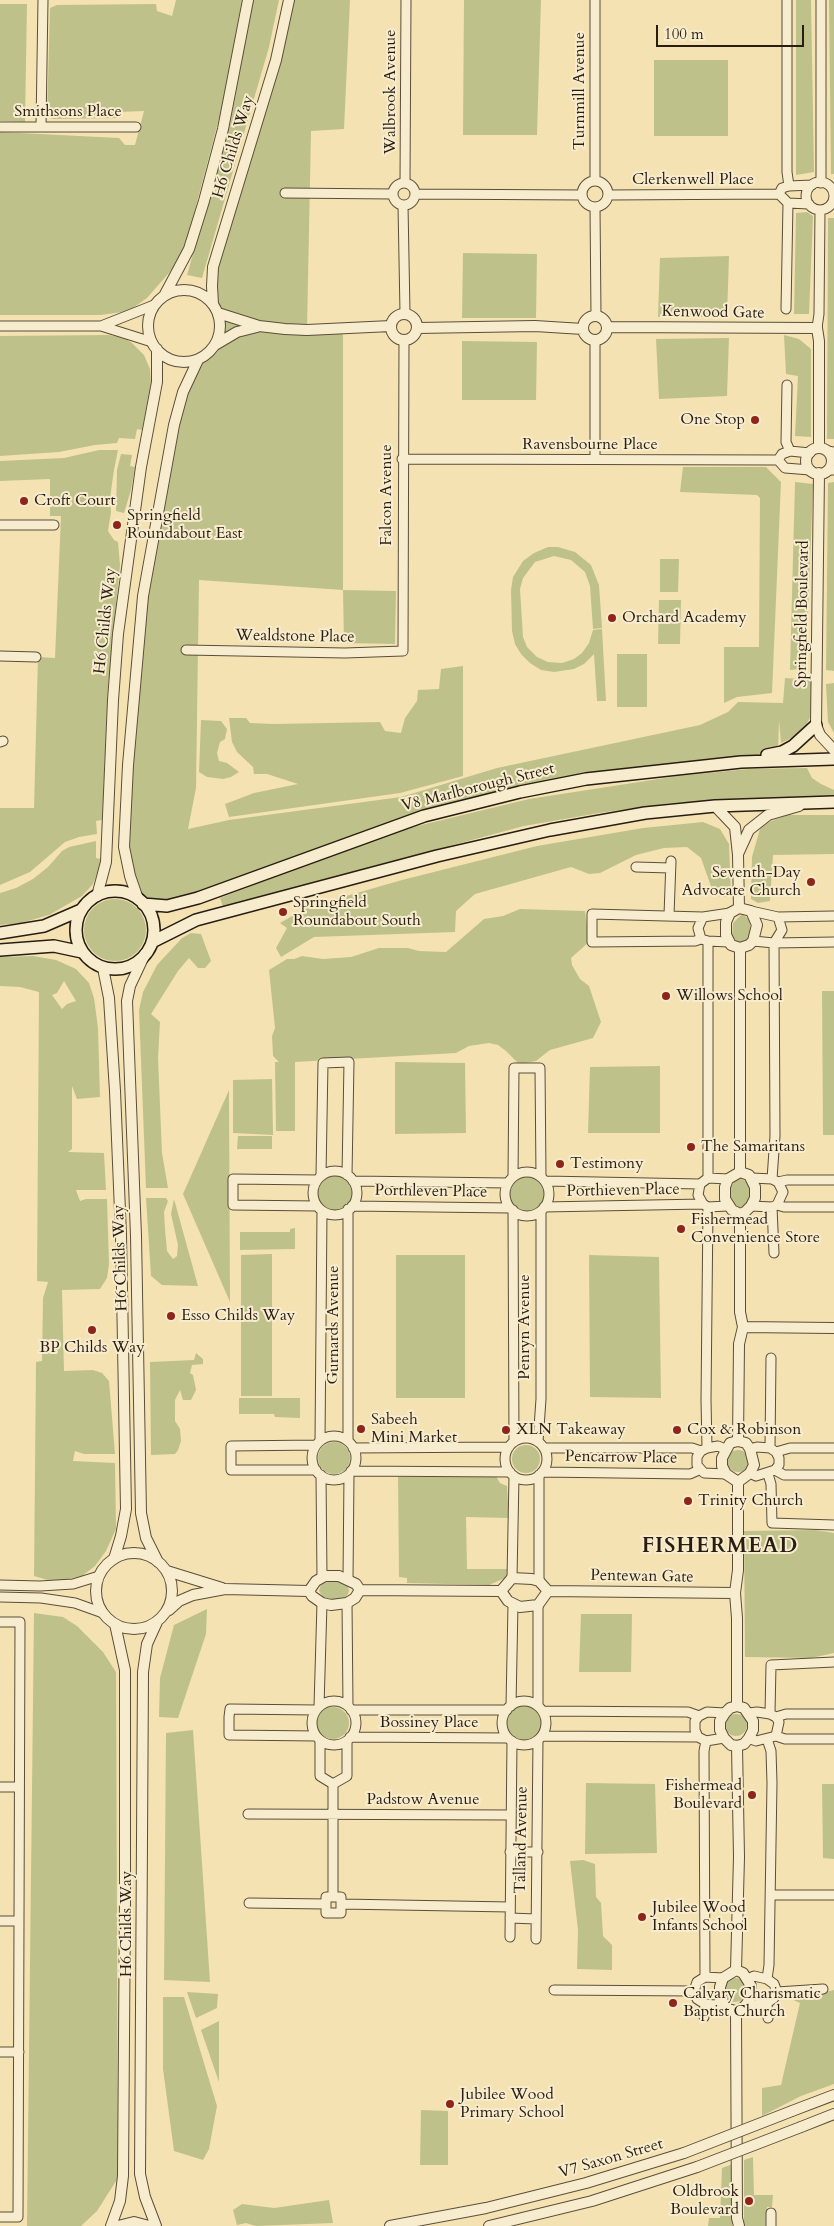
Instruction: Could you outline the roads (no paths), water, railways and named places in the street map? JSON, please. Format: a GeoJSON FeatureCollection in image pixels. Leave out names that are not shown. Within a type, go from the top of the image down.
{"type":"FeatureCollection","features":[{"type":"Feature","properties":{"kind":"main road"},"geometry":{"type":"LineString","coordinates":[[741,762],[782,752],[805,737],[816,725]]}},
{"type":"Feature","properties":{"kind":"main road","name":"V8 Marlborough Street"},"geometry":{"type":"LineString","coordinates":[[140,901],[167,906],[198,898],[424,816],[520,792],[586,780],[741,762],[834,758]]}},
{"type":"Feature","properties":{"kind":"main road"},"geometry":{"type":"LineString","coordinates":[[152,942],[196,920],[437,856],[550,830],[645,813],[716,806],[834,802]]}},
{"type":"Feature","properties":{"kind":"main road"},"geometry":{"type":"LineString","coordinates":[[0,933],[44,926],[81,910],[97,896],[118,892],[140,901],[150,915],[153,928],[152,942],[145,954],[137,962],[115,969],[103,968],[91,962],[82,952],[77,939],[76,924],[81,910]]}},
{"type":"Feature","properties":{"kind":"main road"},"geometry":{"type":"LineString","coordinates":[[0,950],[54,946],[82,952]]}},
{"type":"Feature","properties":{"kind":"street"},"geometry":{"type":"LineString","coordinates":[[41,126],[43,0]]}},
{"type":"Feature","properties":{"kind":"street","name":"H6 Childs Way"},"geometry":{"type":"LineString","coordinates":[[164,296],[190,249],[204,202],[223,129],[248,0]]}},
{"type":"Feature","properties":{"kind":"street","name":"H6 Childs Way"},"geometry":{"type":"LineString","coordinates":[[216,309],[212,286],[213,266],[276,60],[289,0]]}},
{"type":"Feature","properties":{"kind":"street","name":"Walbrook Avenue"},"geometry":{"type":"LineString","coordinates":[[405,183],[406,0]]}},
{"type":"Feature","properties":{"kind":"street","name":"Turnmill Avenue"},"geometry":{"type":"LineString","coordinates":[[595,0],[595,181]]}},
{"type":"Feature","properties":{"kind":"street"},"geometry":{"type":"LineString","coordinates":[[787,0],[786,172],[789,186]]}},
{"type":"Feature","properties":{"kind":"street"},"geometry":{"type":"LineString","coordinates":[[821,0],[821,182],[812,185],[789,186],[782,188],[779,194],[788,203],[809,204],[827,208]]}},
{"type":"Feature","properties":{"kind":"street","name":"Smithsons Place"},"geometry":{"type":"LineString","coordinates":[[0,127],[136,127]]}},
{"type":"Feature","properties":{"kind":"street"},"geometry":{"type":"LineString","coordinates":[[595,181],[606,187],[608,195],[604,204],[595,207],[585,202],[582,195],[587,184],[595,181]]}},
{"type":"Feature","properties":{"kind":"street","name":"Springfield Boulevard"},"geometry":{"type":"LineString","coordinates":[[816,725],[823,471],[832,462],[822,451],[817,328],[827,208],[834,196],[832,188],[821,182]]}},
{"type":"Feature","properties":{"kind":"street"},"geometry":{"type":"LineString","coordinates":[[405,183],[411,186],[415,194],[413,201],[404,205],[396,202],[393,194],[395,188],[405,183]]}},
{"type":"Feature","properties":{"kind":"street"},"geometry":{"type":"LineString","coordinates":[[809,204],[806,196],[812,185]]}},
{"type":"Feature","properties":{"kind":"street"},"geometry":{"type":"LineString","coordinates":[[285,193],[393,194]]}},
{"type":"Feature","properties":{"kind":"street"},"geometry":{"type":"LineString","coordinates":[[415,194],[582,195]]}},
{"type":"Feature","properties":{"kind":"street","name":"Clerkenwell Place"},"geometry":{"type":"LineString","coordinates":[[608,195],[779,194]]}},
{"type":"Feature","properties":{"kind":"street"},"geometry":{"type":"LineString","coordinates":[[786,309],[788,203]]}},
{"type":"Feature","properties":{"kind":"street"},"geometry":{"type":"LineString","coordinates":[[404,205],[405,313]]}},
{"type":"Feature","properties":{"kind":"street"},"geometry":{"type":"LineString","coordinates":[[595,207],[596,316]]}},
{"type":"Feature","properties":{"kind":"street"},"geometry":{"type":"LineString","coordinates":[[0,326],[101,326],[154,346],[165,357],[187,362],[198,360],[208,354],[220,334],[220,323],[216,309],[206,296],[190,290],[174,291],[164,296],[154,305],[101,326]]}},
{"type":"Feature","properties":{"kind":"street"},"geometry":{"type":"LineString","coordinates":[[154,305],[149,323],[154,346]]}},
{"type":"Feature","properties":{"kind":"street"},"geometry":{"type":"LineString","coordinates":[[216,309],[259,326],[307,330],[391,326]]}},
{"type":"Feature","properties":{"kind":"street"},"geometry":{"type":"LineString","coordinates":[[405,313],[415,320],[417,328],[414,335],[404,340],[393,334],[391,326],[394,318],[405,313]]}},
{"type":"Feature","properties":{"kind":"street"},"geometry":{"type":"LineString","coordinates":[[596,316],[605,320],[608,327],[606,335],[596,341],[586,336],[583,329],[587,320],[596,316]]}},
{"type":"Feature","properties":{"kind":"street"},"geometry":{"type":"LineString","coordinates":[[215,345],[237,332],[259,326]]}},
{"type":"Feature","properties":{"kind":"street"},"geometry":{"type":"LineString","coordinates":[[417,328],[535,326],[583,329]]}},
{"type":"Feature","properties":{"kind":"street","name":"Kenwood Gate"},"geometry":{"type":"LineString","coordinates":[[608,327],[817,328]]}},
{"type":"Feature","properties":{"kind":"street","name":"Falcon Avenue"},"geometry":{"type":"LineString","coordinates":[[403,651],[402,459],[405,398],[404,340]]}},
{"type":"Feature","properties":{"kind":"street"},"geometry":{"type":"LineString","coordinates":[[594,458],[596,341]]}},
{"type":"Feature","properties":{"kind":"street","name":"H6 Childs Way"},"geometry":{"type":"LineString","coordinates":[[97,896],[106,862],[113,700],[118,634],[141,467],[157,382],[154,346]]}},
{"type":"Feature","properties":{"kind":"street","name":"H6 Childs Way"},"geometry":{"type":"LineString","coordinates":[[140,901],[124,848],[143,596],[172,436],[183,392],[198,360]]}},
{"type":"Feature","properties":{"kind":"street"},"geometry":{"type":"LineString","coordinates":[[787,385],[786,442],[790,451]]}},
{"type":"Feature","properties":{"kind":"street"},"geometry":{"type":"LineString","coordinates":[[822,451],[790,451],[782,454],[778,460],[785,468],[823,471]]}},
{"type":"Feature","properties":{"kind":"street","name":"Springfield Boulevard"},"geometry":{"type":"LineString","coordinates":[[822,451],[807,463],[823,471]]}},
{"type":"Feature","properties":{"kind":"street","name":"Ravensbourne Place"},"geometry":{"type":"LineString","coordinates":[[402,459],[594,458],[778,460]]}},
{"type":"Feature","properties":{"kind":"street"},"geometry":{"type":"LineString","coordinates":[[0,525],[54,525]]}},
{"type":"Feature","properties":{"kind":"street","name":"Wealdstone Place"},"geometry":{"type":"LineString","coordinates":[[186,650],[345,653],[403,651]]}},
{"type":"Feature","properties":{"kind":"street"},"geometry":{"type":"LineString","coordinates":[[0,656],[36,657]]}},
{"type":"Feature","properties":{"kind":"street"},"geometry":{"type":"LineString","coordinates":[[816,725],[820,735],[834,750]]}},
{"type":"Feature","properties":{"kind":"street"},"geometry":{"type":"LineString","coordinates":[[738,855],[749,830],[768,815],[807,803]]}},
{"type":"Feature","properties":{"kind":"street"},"geometry":{"type":"LineString","coordinates":[[716,806],[734,827],[738,855],[735,910],[726,922],[728,942]]}},
{"type":"Feature","properties":{"kind":"street"},"geometry":{"type":"LineString","coordinates":[[636,867],[670,864],[669,915]]}},
{"type":"Feature","properties":{"kind":"street"},"geometry":{"type":"LineString","coordinates":[[751,911],[757,925],[753,941],[749,945],[740,948],[728,942],[705,940],[592,942],[592,914],[703,917],[735,910],[751,911],[778,917],[834,916]]}},
{"type":"Feature","properties":{"kind":"street"},"geometry":{"type":"LineString","coordinates":[[699,1470],[697,1457],[704,1450],[705,1206],[698,1195],[704,1181],[705,940],[698,928],[703,917]]}},
{"type":"Feature","properties":{"kind":"street"},"geometry":{"type":"LineString","coordinates":[[774,1253],[775,1206],[783,1192],[775,1180],[774,943],[782,930],[778,917]]}},
{"type":"Feature","properties":{"kind":"street"},"geometry":{"type":"LineString","coordinates":[[753,941],[774,943],[834,942]]}},
{"type":"Feature","properties":{"kind":"street"},"geometry":{"type":"LineString","coordinates":[[740,948],[740,1172]]}},
{"type":"Feature","properties":{"kind":"street","name":"H6 Childs Way"},"geometry":{"type":"LineString","coordinates":[[145,954],[130,986],[127,1001],[136,1236],[141,1513],[146,1538],[158,1562]]}},
{"type":"Feature","properties":{"kind":"street","name":"H6 Childs Way"},"geometry":{"type":"LineString","coordinates":[[103,968],[109,998],[121,1235],[126,1509],[114,1559]]}},
{"type":"Feature","properties":{"kind":"street"},"geometry":{"type":"LineString","coordinates":[[320,1208],[313,1193],[319,1178],[323,1063],[349,1062],[350,1178],[356,1193],[350,1207],[336,1214],[320,1208],[233,1205],[233,1179],[319,1178],[334,1171],[350,1178]]}},
{"type":"Feature","properties":{"kind":"street"},"geometry":{"type":"LineString","coordinates":[[514,1068],[540,1068],[543,1179],[549,1195],[542,1209],[527,1216],[512,1209],[506,1196],[511,1180],[514,1068]]}},
{"type":"Feature","properties":{"kind":"street"},"geometry":{"type":"LineString","coordinates":[[511,1180],[527,1172],[543,1179],[704,1181],[728,1179],[740,1172]]}},
{"type":"Feature","properties":{"kind":"street"},"geometry":{"type":"LineString","coordinates":[[740,1172],[752,1178],[775,1180],[834,1180]]}},
{"type":"Feature","properties":{"kind":"street","name":"Porthleven Place"},"geometry":{"type":"LineString","coordinates":[[350,1178],[511,1180]]}},
{"type":"Feature","properties":{"kind":"street"},"geometry":{"type":"LineString","coordinates":[[740,1214],[751,1206],[755,1198],[755,1186],[752,1178]]}},
{"type":"Feature","properties":{"kind":"street"},"geometry":{"type":"LineString","coordinates":[[728,1179],[725,1193],[728,1206],[740,1214]]}},
{"type":"Feature","properties":{"kind":"street","name":"Porthieven Place"},"geometry":{"type":"LineString","coordinates":[[542,1209],[728,1206]]}},
{"type":"Feature","properties":{"kind":"street"},"geometry":{"type":"LineString","coordinates":[[751,1206],[834,1207]]}},
{"type":"Feature","properties":{"kind":"street","name":"Porthleven Place"},"geometry":{"type":"LineString","coordinates":[[350,1207],[512,1209]]}},
{"type":"Feature","properties":{"kind":"street","name":"Gurnards Avenue"},"geometry":{"type":"LineString","coordinates":[[350,1207],[351,1444]]}},
{"type":"Feature","properties":{"kind":"street","name":"Gurnards Avenue"},"geometry":{"type":"LineString","coordinates":[[318,1443],[320,1208]]}},
{"type":"Feature","properties":{"kind":"street","name":"Penryn Avenue"},"geometry":{"type":"LineString","coordinates":[[511,1444],[512,1209]]}},
{"type":"Feature","properties":{"kind":"street","name":"Penryn Avenue"},"geometry":{"type":"LineString","coordinates":[[541,1445],[542,1209]]}},
{"type":"Feature","properties":{"kind":"street"},"geometry":{"type":"LineString","coordinates":[[738,1441],[739,1344],[743,1327],[740,1312],[740,1214]]}},
{"type":"Feature","properties":{"kind":"street"},"geometry":{"type":"LineString","coordinates":[[743,1327],[834,1328]]}},
{"type":"Feature","properties":{"kind":"street"},"geometry":{"type":"LineString","coordinates":[[750,1473],[756,1476],[771,1472],[779,1465],[779,1458],[773,1450],[771,1358]]}},
{"type":"Feature","properties":{"kind":"street"},"geometry":{"type":"LineString","coordinates":[[322,1577],[318,1473],[312,1458],[318,1443],[325,1438],[337,1436],[351,1444],[511,1444],[526,1438],[541,1445],[546,1460],[541,1473],[539,1581]]}},
{"type":"Feature","properties":{"kind":"street"},"geometry":{"type":"LineString","coordinates":[[738,1441],[746,1443],[750,1449],[754,1465],[745,1479],[738,1482],[726,1474],[722,1466],[725,1449],[730,1443],[738,1441]]}},
{"type":"Feature","properties":{"kind":"street"},"geometry":{"type":"LineString","coordinates":[[318,1443],[231,1446],[231,1470],[318,1473],[335,1480],[350,1472],[512,1474],[526,1480],[541,1473]]}},
{"type":"Feature","properties":{"kind":"street"},"geometry":{"type":"LineString","coordinates":[[348,1579],[350,1472],[356,1460],[351,1444]]}},
{"type":"Feature","properties":{"kind":"street"},"geometry":{"type":"LineString","coordinates":[[501,1591],[512,1578],[512,1474],[505,1460],[511,1444]]}},
{"type":"Feature","properties":{"kind":"street","name":"Pencarrow Place"},"geometry":{"type":"LineString","coordinates":[[541,1445],[692,1448],[704,1450],[718,1446],[725,1449]]}},
{"type":"Feature","properties":{"kind":"street"},"geometry":{"type":"LineString","coordinates":[[750,1449],[757,1447],[773,1450],[834,1448]]}},
{"type":"Feature","properties":{"kind":"street","name":"Pencarrow Place"},"geometry":{"type":"LineString","coordinates":[[541,1473],[690,1474],[699,1470],[704,1473],[726,1474]]}},
{"type":"Feature","properties":{"kind":"street"},"geometry":{"type":"LineString","coordinates":[[771,1472],[784,1475],[834,1475]]}},
{"type":"Feature","properties":{"kind":"street"},"geometry":{"type":"LineString","coordinates":[[771,1472],[772,1523],[834,1525]]}},
{"type":"Feature","properties":{"kind":"street"},"geometry":{"type":"LineString","coordinates":[[737,1706],[738,1618],[735,1593],[738,1570],[738,1482]]}},
{"type":"Feature","properties":{"kind":"street"},"geometry":{"type":"LineString","coordinates":[[103,1613],[98,1602],[96,1589],[100,1576],[106,1566],[114,1559],[131,1553],[146,1555],[158,1562],[167,1571],[225,1589]]}},
{"type":"Feature","properties":{"kind":"street"},"geometry":{"type":"LineString","coordinates":[[161,1618],[170,1603],[172,1588],[167,1571]]}},
{"type":"Feature","properties":{"kind":"street"},"geometry":{"type":"LineString","coordinates":[[0,1585],[40,1586],[73,1584],[100,1576]]}},
{"type":"Feature","properties":{"kind":"street"},"geometry":{"type":"LineString","coordinates":[[309,1591],[316,1581],[322,1577],[339,1576],[356,1584],[360,1590]]}},
{"type":"Feature","properties":{"kind":"street"},"geometry":{"type":"LineString","coordinates":[[512,1578],[528,1578],[539,1581],[548,1591],[538,1605],[541,1708],[547,1724],[540,1738]]}},
{"type":"Feature","properties":{"kind":"street"},"geometry":{"type":"LineString","coordinates":[[0,1597],[41,1598],[75,1603],[103,1613],[115,1624],[127,1628],[143,1628],[161,1618],[179,1602],[193,1595],[225,1589],[309,1591]]}},
{"type":"Feature","properties":{"kind":"street"},"geometry":{"type":"LineString","coordinates":[[360,1590],[501,1591],[513,1604],[520,1607],[538,1605]]}},
{"type":"Feature","properties":{"kind":"street"},"geometry":{"type":"LineString","coordinates":[[309,1591],[312,1596],[322,1603],[338,1605],[347,1603],[355,1598],[360,1590]]}},
{"type":"Feature","properties":{"kind":"street","name":"Pentewan Gate"},"geometry":{"type":"LineString","coordinates":[[548,1591],[735,1593]]}},
{"type":"Feature","properties":{"kind":"street"},"geometry":{"type":"LineString","coordinates":[[322,1603],[318,1709],[312,1723],[318,1738],[320,1776],[333,1784],[333,1897]]}},
{"type":"Feature","properties":{"kind":"street"},"geometry":{"type":"LineString","coordinates":[[347,1603],[349,1708],[356,1724],[349,1739],[333,1745],[318,1738],[229,1735],[230,1709],[318,1709],[330,1702],[342,1703],[349,1708]]}},
{"type":"Feature","properties":{"kind":"street"},"geometry":{"type":"LineString","coordinates":[[513,1604],[509,1708],[502,1724],[510,1740],[525,1745],[540,1738],[724,1738]]}},
{"type":"Feature","properties":{"kind":"street","name":"H6 Childs Way"},"geometry":{"type":"LineString","coordinates":[[156,2226],[145,2197],[140,2164],[143,1672],[147,1644],[161,1618]]}},
{"type":"Feature","properties":{"kind":"street"},"geometry":{"type":"LineString","coordinates":[[0,1622],[20,1622],[18,2217],[0,2217]]}},
{"type":"Feature","properties":{"kind":"street","name":"H6 Childs Way"},"geometry":{"type":"LineString","coordinates":[[111,2226],[120,2201],[123,2176],[125,1908],[125,1670],[115,1624]]}},
{"type":"Feature","properties":{"kind":"street"},"geometry":{"type":"LineString","coordinates":[[767,1979],[771,1895],[771,1738],[779,1722],[773,1715],[772,1665],[834,1662]]}},
{"type":"Feature","properties":{"kind":"street"},"geometry":{"type":"LineString","coordinates":[[509,1708],[525,1701],[541,1708],[688,1712],[699,1716]]}},
{"type":"Feature","properties":{"kind":"street"},"geometry":{"type":"LineString","coordinates":[[737,1706],[744,1708],[753,1721],[753,1730],[749,1738],[744,1744],[737,1746],[731,1745],[724,1738],[720,1730],[720,1721],[725,1713],[730,1708],[737,1706]]}},
{"type":"Feature","properties":{"kind":"street","name":"Bossiney Place"},"geometry":{"type":"LineString","coordinates":[[349,1708],[509,1708]]}},
{"type":"Feature","properties":{"kind":"street"},"geometry":{"type":"LineString","coordinates":[[705,1977],[704,1751],[702,1739],[695,1730],[695,1721],[699,1716],[707,1712],[725,1713]]}},
{"type":"Feature","properties":{"kind":"street"},"geometry":{"type":"LineString","coordinates":[[749,1713],[757,1712],[773,1715],[834,1714]]}},
{"type":"Feature","properties":{"kind":"street","name":"Talland Avenue"},"geometry":{"type":"LineString","coordinates":[[536,1939],[540,1738]]}},
{"type":"Feature","properties":{"kind":"street"},"geometry":{"type":"LineString","coordinates":[[749,1738],[756,1741],[771,1738],[834,1739]]}},
{"type":"Feature","properties":{"kind":"street","name":"Bossiney Place"},"geometry":{"type":"LineString","coordinates":[[349,1739],[510,1740]]}},
{"type":"Feature","properties":{"kind":"street","name":"Padstow Avenue"},"geometry":{"type":"LineString","coordinates":[[333,1784],[347,1776],[349,1739]]}},
{"type":"Feature","properties":{"kind":"street","name":"Talland Avenue"},"geometry":{"type":"LineString","coordinates":[[510,1740],[510,1937]]}},
{"type":"Feature","properties":{"kind":"street"},"geometry":{"type":"LineString","coordinates":[[736,1970],[737,1746]]}},
{"type":"Feature","properties":{"kind":"street"},"geometry":{"type":"LineString","coordinates":[[0,1787],[19,1787]]}},
{"type":"Feature","properties":{"kind":"street","name":"Padstow Avenue"},"geometry":{"type":"LineString","coordinates":[[248,1814],[511,1815]]}},
{"type":"Feature","properties":{"kind":"street"},"geometry":{"type":"LineString","coordinates":[[510,1852],[538,1852]]}},
{"type":"Feature","properties":{"kind":"street"},"geometry":{"type":"LineString","coordinates":[[771,1895],[834,1895]]}},
{"type":"Feature","properties":{"kind":"street"},"geometry":{"type":"LineString","coordinates":[[326,1897],[341,1897],[341,1913],[326,1913],[326,1904],[326,1897]]}},
{"type":"Feature","properties":{"kind":"street"},"geometry":{"type":"LineString","coordinates":[[249,1903],[326,1904]]}},
{"type":"Feature","properties":{"kind":"street"},"geometry":{"type":"LineString","coordinates":[[341,1904],[510,1907]]}},
{"type":"Feature","properties":{"kind":"street"},"geometry":{"type":"LineString","coordinates":[[510,1918],[536,1919]]}},
{"type":"Feature","properties":{"kind":"street"},"geometry":{"type":"LineString","coordinates":[[0,1920],[19,1921]]}},
{"type":"Feature","properties":{"kind":"street"},"geometry":{"type":"LineString","coordinates":[[723,2002],[715,2005],[704,2004],[696,1999],[694,1991],[697,1982],[705,1977],[723,1978],[736,1970]]}},
{"type":"Feature","properties":{"kind":"street"},"geometry":{"type":"LineString","coordinates":[[723,1978],[720,1996],[723,2002],[728,2009],[736,2011],[744,2008],[751,1995],[751,1986],[748,1978],[736,1970]]}},
{"type":"Feature","properties":{"kind":"street"},"geometry":{"type":"LineString","coordinates":[[748,1978],[754,1976],[767,1979],[774,1984],[777,1992],[774,1998],[767,2004],[754,2005],[748,2002]]}},
{"type":"Feature","properties":{"kind":"street"},"geometry":{"type":"LineString","coordinates":[[777,1992],[823,1989]]}},
{"type":"Feature","properties":{"kind":"street"},"geometry":{"type":"LineString","coordinates":[[554,1990],[694,1991]]}},
{"type":"Feature","properties":{"kind":"street"},"geometry":{"type":"LineString","coordinates":[[704,2004],[704,2017]]}},
{"type":"Feature","properties":{"kind":"street"},"geometry":{"type":"LineString","coordinates":[[767,2004],[768,2018]]}},
{"type":"Feature","properties":{"kind":"street"},"geometry":{"type":"LineString","coordinates":[[736,2011],[737,2223]]}},
{"type":"Feature","properties":{"kind":"street"},"geometry":{"type":"LineString","coordinates":[[0,2052],[19,2052]]}},
{"type":"Feature","properties":{"kind":"street","name":"V7 Saxon Street"},"geometry":{"type":"LineString","coordinates":[[390,2226],[486,2208],[586,2183],[684,2153],[834,2094]]}},
{"type":"Feature","properties":{"kind":"street","name":"V7 Saxon Street"},"geometry":{"type":"LineString","coordinates":[[488,2226],[592,2201],[697,2167],[834,2114]]}},
{"type":"Feature","properties":{"kind":"street"},"geometry":{"type":"LineString","coordinates":[[771,2213],[771,2226]]}},
{"type":"Feature","properties":{"kind":"street"},"geometry":{"type":"LineString","coordinates":[[118,2226],[134,2222],[149,2226]]}},
{"type":"Feature","properties":{"kind":"place","name":"One Stop"},"geometry":{"type":"Point","coordinates":[755,420]}},
{"type":"Feature","properties":{"kind":"place","name":"Croft Court"},"geometry":{"type":"Point","coordinates":[24,501]}},
{"type":"Feature","properties":{"kind":"place","name":"Springfield Roundabout East"},"geometry":{"type":"Point","coordinates":[117,525]}},
{"type":"Feature","properties":{"kind":"place","name":"Orchard Academy"},"geometry":{"type":"Point","coordinates":[612,618]}},
{"type":"Feature","properties":{"kind":"place","name":"Seventh-Day Advocate Church"},"geometry":{"type":"Point","coordinates":[811,882]}},
{"type":"Feature","properties":{"kind":"place","name":"Springfield Roundabout South"},"geometry":{"type":"Point","coordinates":[283,912]}},
{"type":"Feature","properties":{"kind":"place","name":"Willows School"},"geometry":{"type":"Point","coordinates":[666,996]}},
{"type":"Feature","properties":{"kind":"place","name":"The Samaritans"},"geometry":{"type":"Point","coordinates":[691,1147]}},
{"type":"Feature","properties":{"kind":"place","name":"Testimony"},"geometry":{"type":"Point","coordinates":[560,1164]}},
{"type":"Feature","properties":{"kind":"place","name":"Fishermead Convenience Store"},"geometry":{"type":"Point","coordinates":[681,1229]}},
{"type":"Feature","properties":{"kind":"place","name":"Esso Childs Way"},"geometry":{"type":"Point","coordinates":[171,1316]}},
{"type":"Feature","properties":{"kind":"place","name":"BP Childs Way"},"geometry":{"type":"Point","coordinates":[92,1330]}},
{"type":"Feature","properties":{"kind":"place","name":"Sabeeh Mini Market"},"geometry":{"type":"Point","coordinates":[361,1429]}},
{"type":"Feature","properties":{"kind":"place","name":"XLN Takeaway"},"geometry":{"type":"Point","coordinates":[506,1430]}},
{"type":"Feature","properties":{"kind":"place","name":"Cox & Robinson"},"geometry":{"type":"Point","coordinates":[677,1430]}},
{"type":"Feature","properties":{"kind":"place","name":"Trinity Church"},"geometry":{"type":"Point","coordinates":[688,1501]}},
{"type":"Feature","properties":{"kind":"place","name":"Fishermead Boulevard"},"geometry":{"type":"Point","coordinates":[752,1795]}},
{"type":"Feature","properties":{"kind":"place","name":"Jubilee Wood Infants School"},"geometry":{"type":"Point","coordinates":[642,1917]}},
{"type":"Feature","properties":{"kind":"place","name":"Calvary Charismatic Baptist Church"},"geometry":{"type":"Point","coordinates":[673,2003]}},
{"type":"Feature","properties":{"kind":"place","name":"Jubilee Wood Primary School"},"geometry":{"type":"Point","coordinates":[450,2104]}},
{"type":"Feature","properties":{"kind":"place","name":"Oldbrook Boulevard"},"geometry":{"type":"Point","coordinates":[749,2201]}},
{"type":"Feature","properties":{"kind":"district","name":"FISHERMEAD"},"geometry":{"type":"Point","coordinates":[720,1547]}}]}
